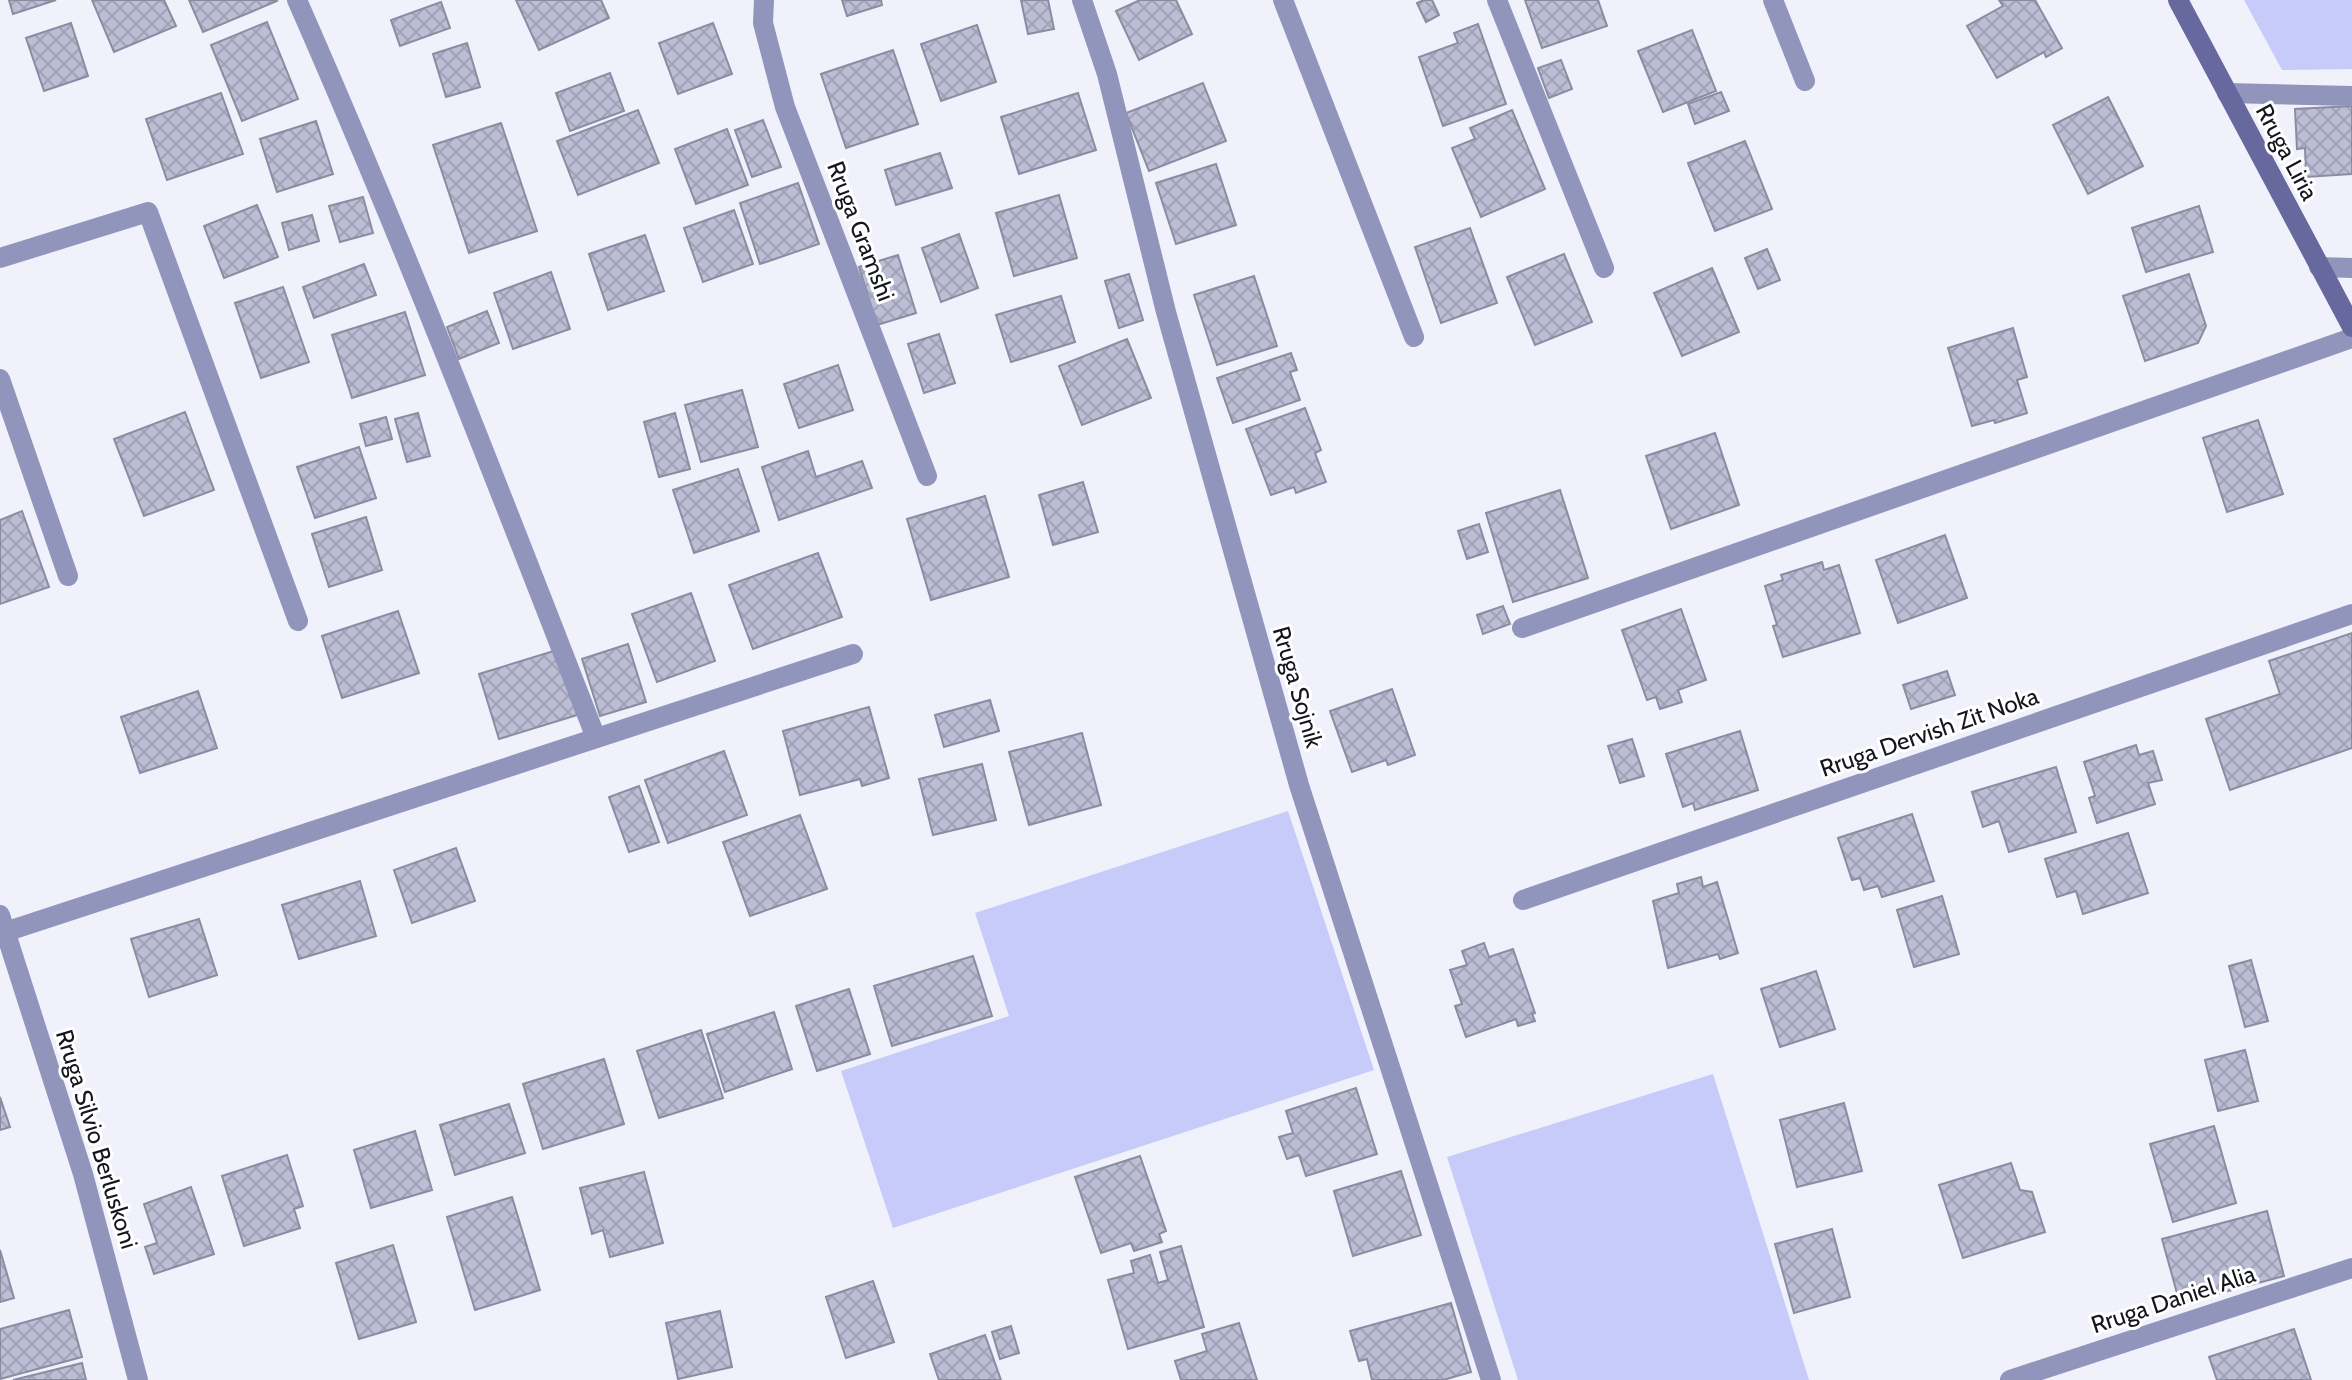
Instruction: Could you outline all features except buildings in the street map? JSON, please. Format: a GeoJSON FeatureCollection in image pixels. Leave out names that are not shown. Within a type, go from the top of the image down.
{"type":"FeatureCollection","features":[{"type":"Feature","properties":{"kind":"main road","name":"Rruga Liria"},"geometry":{"type":"LineString","coordinates":[[2178,0],[2352,327]]}},
{"type":"Feature","properties":{"kind":"street"},"geometry":{"type":"LineString","coordinates":[[297,0],[353,126],[453,372],[596,738]]}},
{"type":"Feature","properties":{"kind":"street","name":"Rruga Gramshi"},"geometry":{"type":"LineString","coordinates":[[764,0],[763,23],[785,107],[927,476]]}},
{"type":"Feature","properties":{"kind":"street","name":"Rruga Sojnik"},"geometry":{"type":"LineString","coordinates":[[1082,0],[1107,74],[1166,312],[1299,785],[1491,1380]]}},
{"type":"Feature","properties":{"kind":"street"},"geometry":{"type":"LineString","coordinates":[[1283,0],[1414,337]]}},
{"type":"Feature","properties":{"kind":"street"},"geometry":{"type":"LineString","coordinates":[[1497,0],[1604,268]]}},
{"type":"Feature","properties":{"kind":"street"},"geometry":{"type":"LineString","coordinates":[[1773,0],[1805,81]]}},
{"type":"Feature","properties":{"kind":"street"},"geometry":{"type":"LineString","coordinates":[[2227,93],[2352,96]]}},
{"type":"Feature","properties":{"kind":"street"},"geometry":{"type":"LineString","coordinates":[[0,258],[148,212],[298,621]]}},
{"type":"Feature","properties":{"kind":"street"},"geometry":{"type":"LineString","coordinates":[[2319,267],[2352,268]]}},
{"type":"Feature","properties":{"kind":"street"},"geometry":{"type":"LineString","coordinates":[[1522,628],[2352,338]]}},
{"type":"Feature","properties":{"kind":"street"},"geometry":{"type":"LineString","coordinates":[[0,379],[68,576]]}},
{"type":"Feature","properties":{"kind":"street","name":"Rruga Dervish Zit Noka"},"geometry":{"type":"LineString","coordinates":[[1523,900],[2352,614]]}},
{"type":"Feature","properties":{"kind":"street"},"geometry":{"type":"LineString","coordinates":[[3,924],[853,654]]}},
{"type":"Feature","properties":{"kind":"street","name":"Rruga Silvio Berluskoni"},"geometry":{"type":"LineString","coordinates":[[3,924],[83,1174],[138,1380]]}},
{"type":"Feature","properties":{"kind":"street","name":"Rruga Daniel Alia"},"geometry":{"type":"LineString","coordinates":[[2010,1380],[2352,1268]]}},
{"type":"Feature","properties":{"kind":"shaded area"},"geometry":{"type":"Polygon","coordinates":[[[2244,0],[2352,0],[2352,69],[2282,70],[2244,0]]]}},
{"type":"Feature","properties":{"kind":"shaded area"},"geometry":{"type":"Polygon","coordinates":[[[1288,811],[1374,1070],[893,1228],[841,1071],[1009,1016],[975,913],[1288,811]]]}},
{"type":"Feature","properties":{"kind":"shaded area"},"geometry":{"type":"Polygon","coordinates":[[[1713,1074],[1809,1380],[1518,1380],[1447,1157],[1713,1074]]]}}]}
